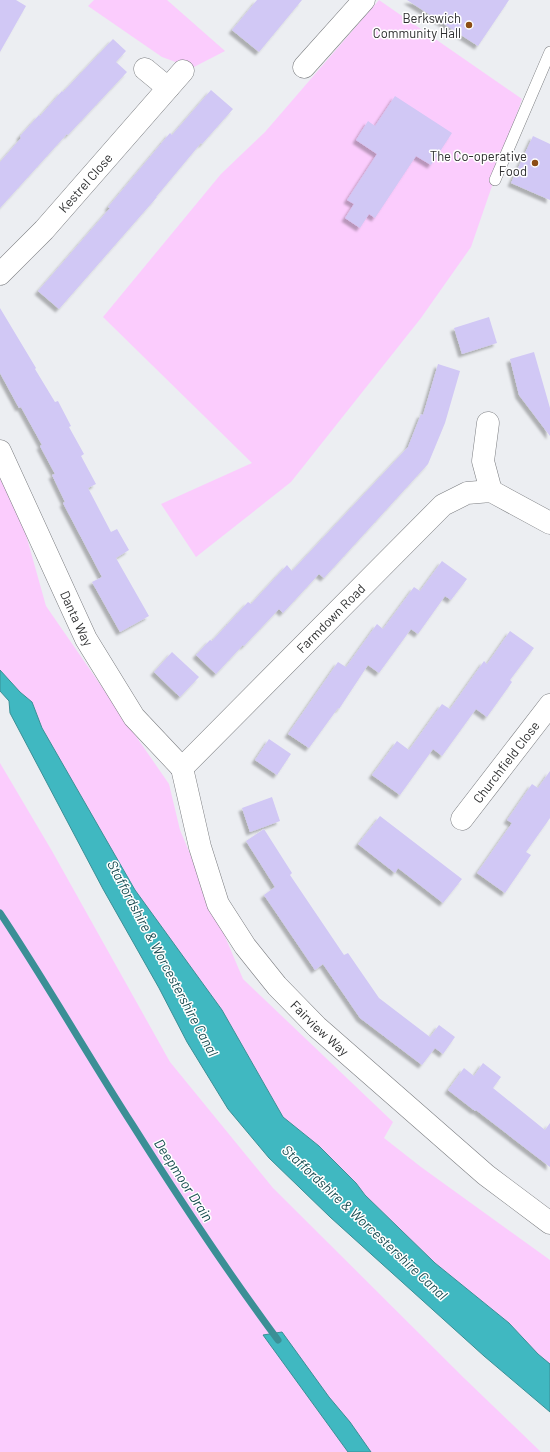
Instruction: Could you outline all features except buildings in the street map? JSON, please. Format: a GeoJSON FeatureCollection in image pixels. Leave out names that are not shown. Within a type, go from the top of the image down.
{"type":"FeatureCollection","features":[{"type":"Feature","properties":{"kind":"street"},"geometry":{"type":"LineString","coordinates":[[304,67],[364,0]]}},
{"type":"Feature","properties":{"kind":"street"},"geometry":{"type":"LineString","coordinates":[[145,69],[168,88]]}},
{"type":"Feature","properties":{"kind":"street","name":"Kestrel Close"},"geometry":{"type":"LineString","coordinates":[[0,274],[44,230],[183,71]]}},
{"type":"Feature","properties":{"kind":"street"},"geometry":{"type":"LineString","coordinates":[[488,423],[484,461],[491,491],[550,523]]}},
{"type":"Feature","properties":{"kind":"street","name":"Danta Way"},"geometry":{"type":"LineString","coordinates":[[0,451],[86,639],[134,717],[182,768]]}},
{"type":"Feature","properties":{"kind":"street","name":"Farmdown Road"},"geometry":{"type":"LineString","coordinates":[[182,768],[443,505],[467,493],[491,491]]}},
{"type":"Feature","properties":{"kind":"street","name":"Churchfield Close"},"geometry":{"type":"LineString","coordinates":[[462,820],[550,705]]}},
{"type":"Feature","properties":{"kind":"street","name":"Fairview Way"},"geometry":{"type":"LineString","coordinates":[[182,768],[200,847],[218,904],[245,946],[277,986],[317,1027],[480,1170],[550,1223]]}},
{"type":"Feature","properties":{"kind":"lane"},"geometry":{"type":"LineString","coordinates":[[495,180],[550,52]]}},
{"type":"Feature","properties":{"kind":"shaded area"},"geometry":{"type":"Polygon","coordinates":[[[94,0],[167,0],[225,51],[192,68],[162,57],[88,6],[94,0]]]}},
{"type":"Feature","properties":{"kind":"shaded area"},"geometry":{"type":"Polygon","coordinates":[[[379,0],[522,99],[471,247],[421,318],[291,482],[196,557],[161,504],[252,463],[103,317],[221,174],[265,132],[379,0]]]}},
{"type":"Feature","properties":{"kind":"shaded area"},"geometry":{"type":"Polygon","coordinates":[[[0,451],[5,460],[46,606],[169,784],[180,830],[243,979],[393,1122],[384,1138],[421,1167],[550,1260],[550,1364],[538,1354],[509,1323],[435,1263],[365,1195],[356,1183],[319,1146],[283,1117],[222,1010],[135,890],[42,728],[32,702],[20,692],[0,670],[0,451]]]}},
{"type":"Feature","properties":{"kind":"shaded area"},"geometry":{"type":"Polygon","coordinates":[[[0,763],[52,851],[170,1062],[273,1188],[464,1378],[541,1452],[0,1452],[0,763]]]}},
{"type":"Feature","properties":{"kind":"water","name":"Staffordshire & Worcestershire Canal"},"geometry":{"type":"Polygon","coordinates":[[[0,670],[20,692],[32,702],[42,728],[135,890],[222,1010],[283,1117],[319,1146],[356,1183],[365,1195],[435,1263],[509,1323],[538,1354],[550,1364],[550,1412],[484,1356],[330,1217],[269,1158],[228,1109],[187,1042],[159,988],[103,889],[10,713],[9,701],[0,691],[0,670]]]}},
{"type":"Feature","properties":{"kind":"water"},"geometry":{"type":"Polygon","coordinates":[[[282,1332],[371,1452],[348,1452],[263,1335],[282,1332]]]}},
{"type":"Feature","properties":{"kind":"waterway","name":"Deepmoor Drain"},"geometry":{"type":"LineString","coordinates":[[0,913],[167,1179],[221,1260],[278,1340]]}},
{"type":"Feature","properties":{"kind":"place","name":"Berkswich Community Hall"},"geometry":{"type":"Point","coordinates":[469,25]}},
{"type":"Feature","properties":{"kind":"place","name":"The Co-operative Food"},"geometry":{"type":"Point","coordinates":[535,163]}}]}
